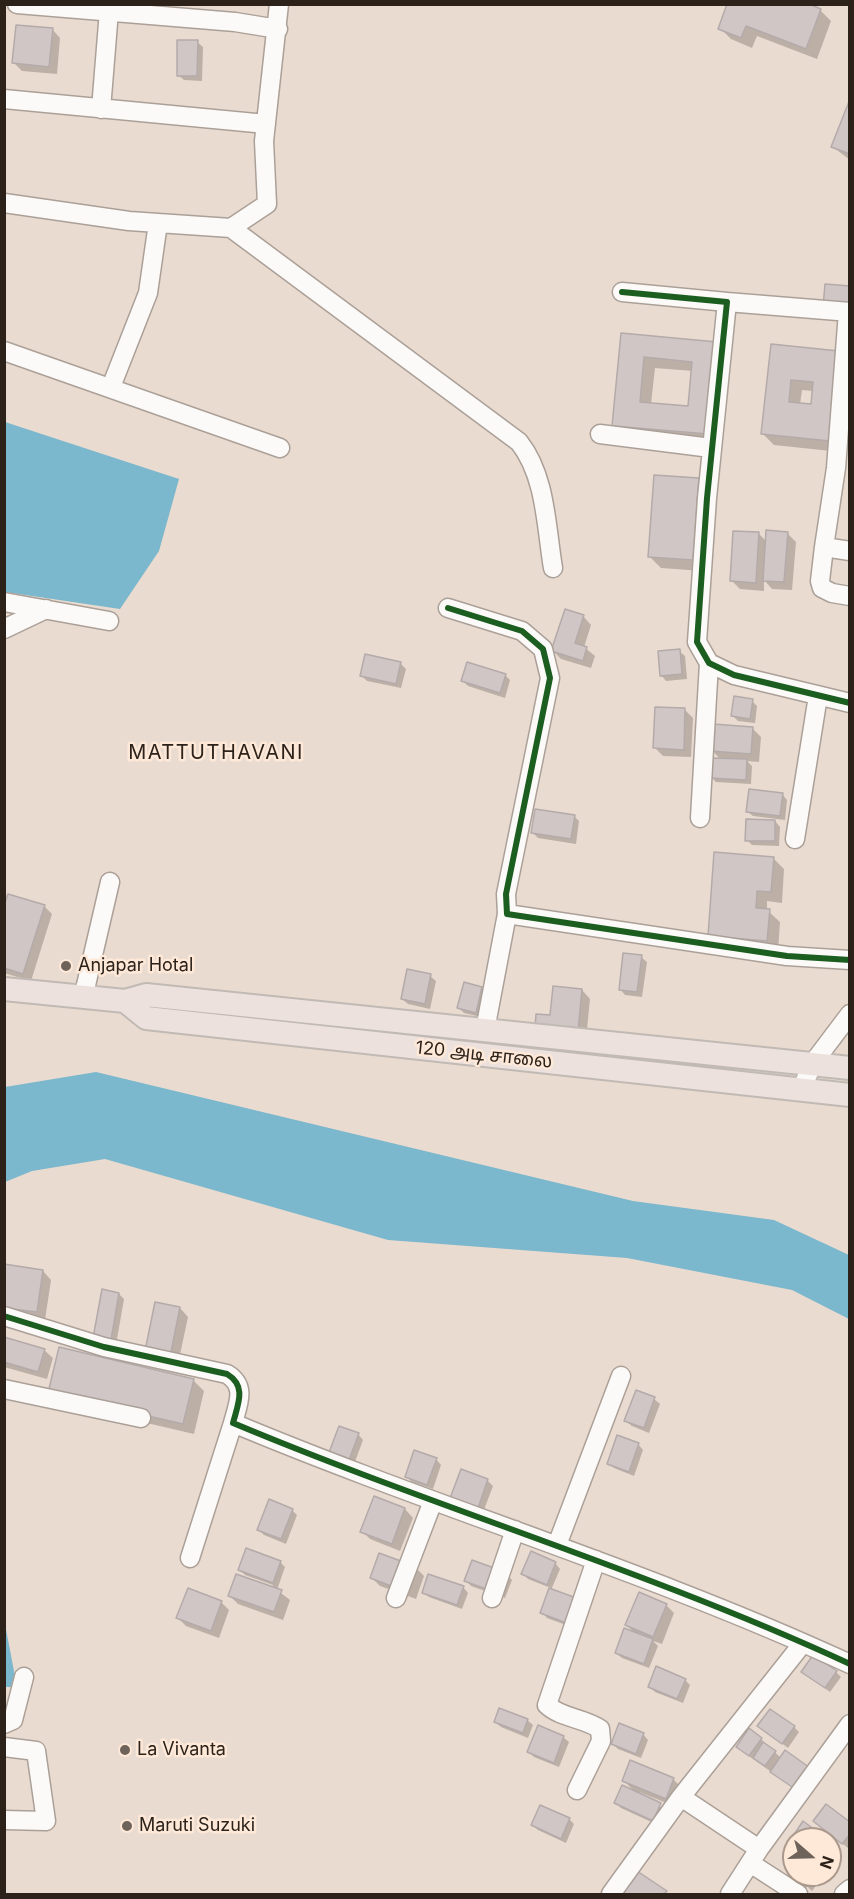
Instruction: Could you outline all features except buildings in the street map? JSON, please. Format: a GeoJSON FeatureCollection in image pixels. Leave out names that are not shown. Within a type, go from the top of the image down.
{"type":"FeatureCollection","features":[{"type":"Feature","properties":{"kind":"main road","name":"120 அடி சாலை"},"geometry":{"type":"LineString","coordinates":[[4,990],[125,1001],[146,995],[849,1068]]}},
{"type":"Feature","properties":{"kind":"main road","name":"120 அடி சாலை"},"geometry":{"type":"LineString","coordinates":[[125,1001],[146,1018],[849,1095]]}},
{"type":"Feature","properties":{"kind":"street"},"geometry":{"type":"LineString","coordinates":[[17,4],[235,22],[278,29]]}},
{"type":"Feature","properties":{"kind":"street"},"geometry":{"type":"LineString","coordinates":[[231,228],[267,204],[264,141],[279,4]]}},
{"type":"Feature","properties":{"kind":"street"},"geometry":{"type":"LineString","coordinates":[[101,109],[109,11]]}},
{"type":"Feature","properties":{"kind":"street"},"geometry":{"type":"LineString","coordinates":[[4,99],[266,124]]}},
{"type":"Feature","properties":{"kind":"street"},"geometry":{"type":"LineString","coordinates":[[4,203],[158,223],[231,228],[519,442],[532,458],[539,483],[553,568]]}},
{"type":"Feature","properties":{"kind":"street"},"geometry":{"type":"LineString","coordinates":[[111,387],[148,292],[158,223]]}},
{"type":"Feature","properties":{"kind":"street"},"geometry":{"type":"LineString","coordinates":[[622,292],[849,312],[836,468],[820,581],[822,588],[832,593],[849,596]]}},
{"type":"Feature","properties":{"kind":"street"},"geometry":{"type":"LineString","coordinates":[[700,818],[709,663],[698,642],[711,448],[727,302]]}},
{"type":"Feature","properties":{"kind":"street"},"geometry":{"type":"LineString","coordinates":[[4,351],[280,448]]}},
{"type":"Feature","properties":{"kind":"street"},"geometry":{"type":"LineString","coordinates":[[600,434],[711,448]]}},
{"type":"Feature","properties":{"kind":"street"},"geometry":{"type":"LineString","coordinates":[[824,547],[849,551]]}},
{"type":"Feature","properties":{"kind":"street"},"geometry":{"type":"LineString","coordinates":[[4,602],[109,621]]}},
{"type":"Feature","properties":{"kind":"street"},"geometry":{"type":"LineString","coordinates":[[448,608],[522,631],[543,649],[550,678],[506,894],[507,914],[485,1030]]}},
{"type":"Feature","properties":{"kind":"street"},"geometry":{"type":"LineString","coordinates":[[4,629],[46,609]]}},
{"type":"Feature","properties":{"kind":"street"},"geometry":{"type":"LineString","coordinates":[[709,663],[734,675],[849,702]]}},
{"type":"Feature","properties":{"kind":"street"},"geometry":{"type":"LineString","coordinates":[[795,839],[818,696]]}},
{"type":"Feature","properties":{"kind":"street"},"geometry":{"type":"LineString","coordinates":[[83,998],[110,882]]}},
{"type":"Feature","properties":{"kind":"street"},"geometry":{"type":"LineString","coordinates":[[507,914],[787,956],[849,960]]}},
{"type":"Feature","properties":{"kind":"street"},"geometry":{"type":"LineString","coordinates":[[801,1090],[813,1063],[849,1014]]}},
{"type":"Feature","properties":{"kind":"street"},"geometry":{"type":"LineString","coordinates":[[4,1316],[104,1347],[227,1374],[236,1379],[241,1391],[233,1423],[190,1558]]}},
{"type":"Feature","properties":{"kind":"street"},"geometry":{"type":"LineString","coordinates":[[557,1545],[621,1376]]}},
{"type":"Feature","properties":{"kind":"street"},"geometry":{"type":"LineString","coordinates":[[4,1389],[141,1418]]}},
{"type":"Feature","properties":{"kind":"street"},"geometry":{"type":"LineString","coordinates":[[233,1423],[324,1461],[596,1560],[803,1642],[849,1664]]}},
{"type":"Feature","properties":{"kind":"street"},"geometry":{"type":"LineString","coordinates":[[396,1599],[433,1501]]}},
{"type":"Feature","properties":{"kind":"street"},"geometry":{"type":"LineString","coordinates":[[492,1598],[515,1530]]}},
{"type":"Feature","properties":{"kind":"street"},"geometry":{"type":"LineString","coordinates":[[577,1790],[602,1741],[600,1729],[591,1723],[552,1710],[547,1705],[596,1560]]}},
{"type":"Feature","properties":{"kind":"street"},"geometry":{"type":"LineString","coordinates":[[611,1894],[681,1797],[803,1642]]}},
{"type":"Feature","properties":{"kind":"street"},"geometry":{"type":"LineString","coordinates":[[4,1724],[13,1720],[24,1677]]}},
{"type":"Feature","properties":{"kind":"street"},"geometry":{"type":"LineString","coordinates":[[734,1893],[755,1856],[849,1724]]}},
{"type":"Feature","properties":{"kind":"street"},"geometry":{"type":"LineString","coordinates":[[9,1747],[36,1750],[46,1821],[9,1820]]}},
{"type":"Feature","properties":{"kind":"street"},"geometry":{"type":"LineString","coordinates":[[681,1797],[755,1856],[798,1894]]}},
{"type":"Feature","properties":{"kind":"street"},"geometry":{"type":"LineString","coordinates":[[844,1894],[849,1889]]}},
{"type":"Feature","properties":{"kind":"water"},"geometry":{"type":"Polygon","coordinates":[[[5,422],[179,479],[159,551],[120,609],[5,592],[5,422]]]}},
{"type":"Feature","properties":{"kind":"water"},"geometry":{"type":"Polygon","coordinates":[[[96,1072],[633,1201],[774,1220],[849,1255],[849,1319],[792,1290],[627,1258],[388,1240],[105,1159],[32,1171],[5,1182],[5,1087],[96,1072]]]}},
{"type":"Feature","properties":{"kind":"water"},"geometry":{"type":"Polygon","coordinates":[[[5,1624],[17,1687],[5,1687],[5,1624]]]}},
{"type":"Feature","properties":{"kind":"cycle path"},"geometry":{"type":"LineString","coordinates":[[622,292],[727,302],[707,498],[697,642],[709,663],[734,675],[850,703]]}},
{"type":"Feature","properties":{"kind":"cycle path"},"geometry":{"type":"LineString","coordinates":[[448,608],[522,631],[543,649],[550,678],[506,894],[507,914],[787,956],[850,960]]}},
{"type":"Feature","properties":{"kind":"cycle path"},"geometry":{"type":"LineString","coordinates":[[4,1316],[104,1347],[227,1374],[237,1384],[239,1390],[239,1402],[233,1423],[697,1599],[850,1664]]}},
{"type":"Feature","properties":{"kind":"place","name":"Anjapar Hotal"},"geometry":{"type":"Point","coordinates":[66,966]}},
{"type":"Feature","properties":{"kind":"place","name":"La Vivanta"},"geometry":{"type":"Point","coordinates":[125,1750]}},
{"type":"Feature","properties":{"kind":"place","name":"Maruti Suzuki"},"geometry":{"type":"Point","coordinates":[127,1826]}},
{"type":"Feature","properties":{"kind":"district","name":"MATTUTHAVANI"},"geometry":{"type":"Point","coordinates":[216,753]}}]}
